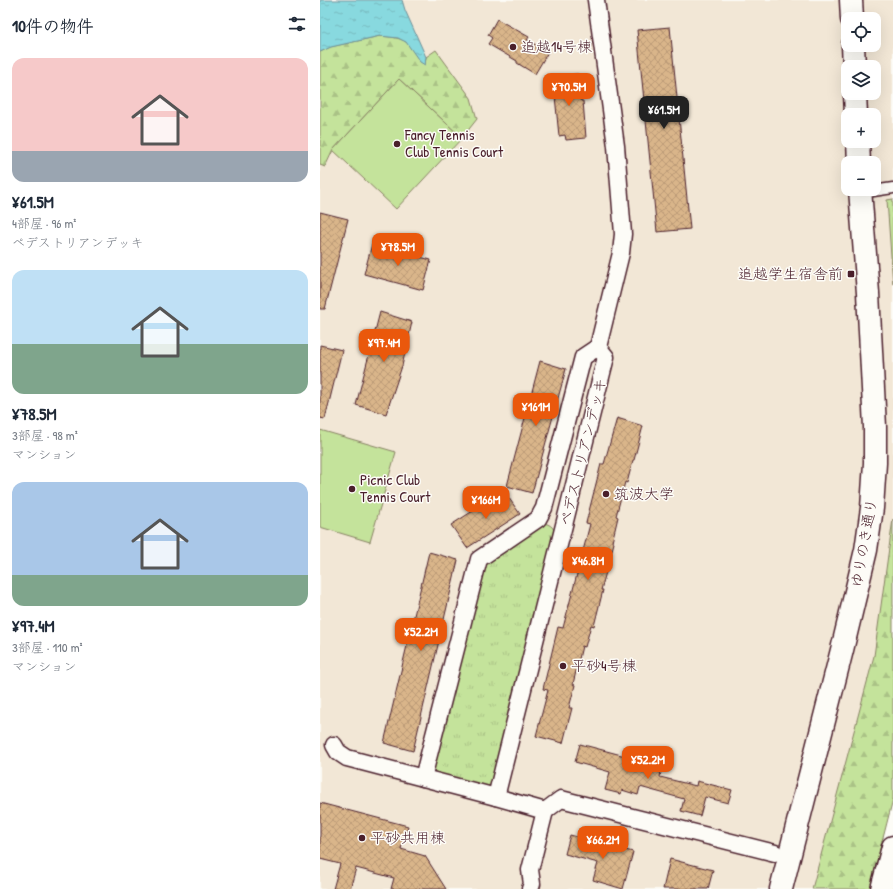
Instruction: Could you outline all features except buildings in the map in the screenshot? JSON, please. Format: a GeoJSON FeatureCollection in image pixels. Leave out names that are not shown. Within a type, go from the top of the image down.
{"type":"FeatureCollection","features":[{"type":"Feature","properties":{"kind":"street"},"geometry":{"type":"LineString","coordinates":[[423,778],[479,559],[538,519],[544,508],[583,357],[598,347],[621,253],[623,234],[616,146],[596,0]]}},
{"type":"Feature","properties":{"kind":"street"},"geometry":{"type":"LineString","coordinates":[[851,0],[852,12]]}},
{"type":"Feature","properties":{"kind":"street","name":"ゆりのき通り"},"geometry":{"type":"LineString","coordinates":[[781,889],[866,550],[872,508],[875,463],[875,427],[868,293],[860,196]]}},
{"type":"Feature","properties":{"kind":"street","name":"ペデストリアンデッキ"},"geometry":{"type":"LineString","coordinates":[[496,797],[568,514],[606,357],[598,347]]}},
{"type":"Feature","properties":{"kind":"street"},"geometry":{"type":"LineString","coordinates":[[544,508],[568,514]]}},
{"type":"Feature","properties":{"kind":"street"},"geometry":{"type":"LineString","coordinates":[[334,745],[338,752],[347,758],[545,811]]}},
{"type":"Feature","properties":{"kind":"street"},"geometry":{"type":"LineString","coordinates":[[530,889],[532,884],[530,870],[545,811],[561,799],[775,853]]}},
{"type":"Feature","properties":{"kind":"street"},"geometry":{"type":"LineString","coordinates":[[882,889],[893,847]]}},
{"type":"Feature","properties":{"kind":"lane"},"geometry":{"type":"LineString","coordinates":[[881,189],[893,188]]}},
{"type":"Feature","properties":{"kind":"shaded area","name":"筑波大学"},"geometry":{"type":"Polygon","coordinates":[[[320,0],[893,0],[893,799],[870,889],[320,889],[320,0]]]}},
{"type":"Feature","properties":{"kind":"green space"},"geometry":{"type":"Polygon","coordinates":[[[380,36],[403,40],[425,64],[426,57],[436,50],[471,98],[477,119],[462,138],[399,79],[333,150],[325,167],[320,165],[320,52],[330,47],[380,36]]]}},
{"type":"Feature","properties":{"kind":"green space","name":"Fancy Tennis Club Tennis Court"},"geometry":{"type":"Polygon","coordinates":[[[399,79],[462,138],[396,209],[333,150],[399,79]]]}},
{"type":"Feature","properties":{"kind":"green space"},"geometry":{"type":"Polygon","coordinates":[[[893,199],[893,284],[887,200],[893,199]]]}},
{"type":"Feature","properties":{"kind":"green space","name":"Picnic Club Tennis Court"},"geometry":{"type":"Polygon","coordinates":[[[320,430],[396,452],[370,542],[320,527],[320,430]]]}},
{"type":"Feature","properties":{"kind":"green space"},"geometry":{"type":"Polygon","coordinates":[[[893,519],[893,799],[870,889],[812,889],[874,656],[893,519]]]}},
{"type":"Feature","properties":{"kind":"green space"},"geometry":{"type":"Polygon","coordinates":[[[544,523],[552,527],[556,536],[491,786],[487,787],[436,774],[432,764],[483,564],[544,523]]]}},
{"type":"Feature","properties":{"kind":"water"},"geometry":{"type":"Polygon","coordinates":[[[320,0],[402,0],[426,57],[425,65],[420,62],[406,42],[398,38],[380,36],[331,47],[320,52],[320,0]]]}},
{"type":"Feature","properties":{"kind":"place","name":"追越14号棟"},"geometry":{"type":"Point","coordinates":[513,47]}},
{"type":"Feature","properties":{"kind":"place","name":"Fancy Tennis Club Tennis Court"},"geometry":{"type":"Point","coordinates":[397,144]}},
{"type":"Feature","properties":{"kind":"place","name":"追越学生宿舎前"},"geometry":{"type":"Point","coordinates":[851,274]}},
{"type":"Feature","properties":{"kind":"place","name":"Picnic Club Tennis Court"},"geometry":{"type":"Point","coordinates":[352,489]}},
{"type":"Feature","properties":{"kind":"place","name":"筑波大学"},"geometry":{"type":"Point","coordinates":[606,494]}},
{"type":"Feature","properties":{"kind":"place","name":"平砂4号棟"},"geometry":{"type":"Point","coordinates":[563,666]}},
{"type":"Feature","properties":{"kind":"place","name":"平砂共用棟"},"geometry":{"type":"Point","coordinates":[362,838]}}]}
